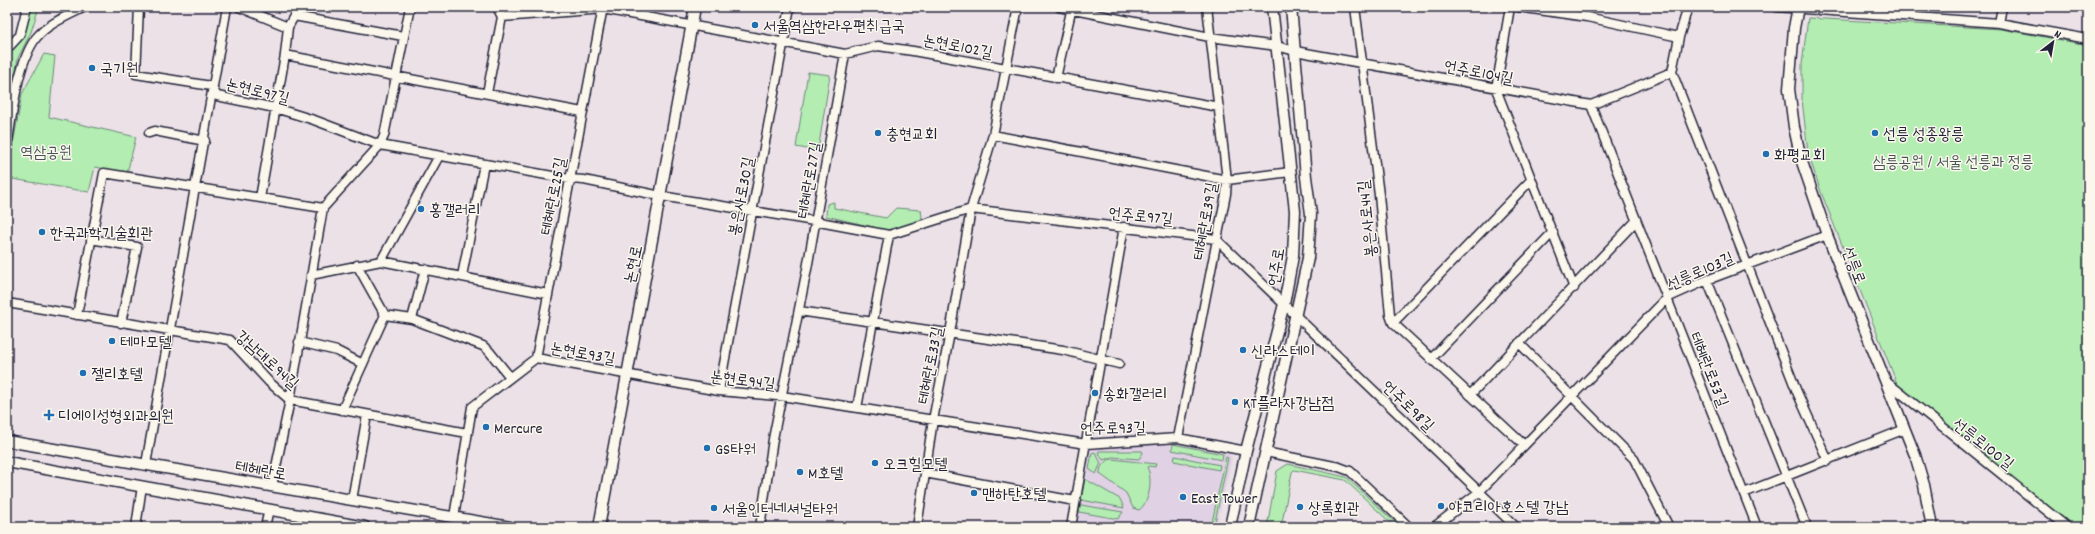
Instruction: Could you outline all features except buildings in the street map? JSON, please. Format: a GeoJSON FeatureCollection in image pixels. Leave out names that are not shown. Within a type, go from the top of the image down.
{"type":"FeatureCollection","features":[{"type":"Feature","properties":{"kind":"main road","name":"논현로"},"geometry":{"type":"LineString","coordinates":[[599,527],[626,374],[661,196],[695,7]]}},
{"type":"Feature","properties":{"kind":"main road","name":"언주로"},"geometry":{"type":"LineString","coordinates":[[1230,527],[1246,450],[1284,304],[1293,256],[1295,211],[1272,7]]}},
{"type":"Feature","properties":{"kind":"main road","name":"언주로"},"geometry":{"type":"LineString","coordinates":[[1249,527],[1297,315],[1308,258],[1311,214],[1306,177],[1291,7]]}},
{"type":"Feature","properties":{"kind":"main road","name":"선릉로"},"geometry":{"type":"LineString","coordinates":[[1798,8],[1794,28],[1789,90],[1794,127],[1801,159],[1827,234],[1884,380],[1905,429],[1924,485],[1932,527]]}},
{"type":"Feature","properties":{"kind":"main road","name":"테헤란로"},"geometry":{"type":"LineString","coordinates":[[7,441],[510,527]]}},
{"type":"Feature","properties":{"kind":"main road"},"geometry":{"type":"LineString","coordinates":[[7,462],[365,527]]}},
{"type":"Feature","properties":{"kind":"street"},"geometry":{"type":"LineString","coordinates":[[7,49],[11,41],[20,35],[27,7]]}},
{"type":"Feature","properties":{"kind":"street"},"geometry":{"type":"LineString","coordinates":[[7,147],[18,87],[25,61],[36,38],[56,22],[85,7]]}},
{"type":"Feature","properties":{"kind":"street","name":"논현로97길"},"geometry":{"type":"LineString","coordinates":[[139,7],[136,74],[211,86],[217,96],[275,108],[314,120],[380,145],[569,179],[584,180],[661,196],[889,235]]}},
{"type":"Feature","properties":{"kind":"street"},"geometry":{"type":"LineString","coordinates":[[146,464],[205,141],[227,7]]}},
{"type":"Feature","properties":{"kind":"street"},"geometry":{"type":"LineString","coordinates":[[239,7],[288,27]]}},
{"type":"Feature","properties":{"kind":"street"},"geometry":{"type":"LineString","coordinates":[[260,198],[285,55],[288,27],[299,7]]}},
{"type":"Feature","properties":{"kind":"street"},"geometry":{"type":"LineString","coordinates":[[272,486],[290,400],[323,208],[380,145],[384,136],[410,7]]}},
{"type":"Feature","properties":{"kind":"street"},"geometry":{"type":"LineString","coordinates":[[487,93],[502,17],[497,7]]}},
{"type":"Feature","properties":{"kind":"street","name":"봉은사로30길"},"geometry":{"type":"LineString","coordinates":[[719,391],[751,211],[790,7]]}},
{"type":"Feature","properties":{"kind":"street","name":"테헤란로33길"},"geometry":{"type":"LineString","coordinates":[[917,527],[933,420],[950,334],[971,208],[992,135],[1018,7]]}},
{"type":"Feature","properties":{"kind":"street","name":"언주로104길"},"geometry":{"type":"LineString","coordinates":[[1059,7],[1071,8],[1210,37],[1277,46],[1295,51],[1496,89],[1591,105]]}},
{"type":"Feature","properties":{"kind":"street","name":"테헤란로39길"},"geometry":{"type":"LineString","coordinates":[[1178,438],[1226,194],[1227,180],[1207,7]]}},
{"type":"Feature","properties":{"kind":"street","name":"봉은사로44길"},"geometry":{"type":"LineString","coordinates":[[1355,7],[1380,208],[1390,315],[1393,323]]}},
{"type":"Feature","properties":{"kind":"street"},"geometry":{"type":"LineString","coordinates":[[1510,7],[1496,89],[1574,288]]}},
{"type":"Feature","properties":{"kind":"street"},"geometry":{"type":"LineString","coordinates":[[1518,7],[1587,17],[1679,37]]}},
{"type":"Feature","properties":{"kind":"street"},"geometry":{"type":"LineString","coordinates":[[1688,7],[1679,37],[1672,72],[1797,392],[1828,461]]}},
{"type":"Feature","properties":{"kind":"street"},"geometry":{"type":"LineString","coordinates":[[1776,7],[1999,23],[2088,39]]}},
{"type":"Feature","properties":{"kind":"street"},"geometry":{"type":"LineString","coordinates":[[1999,23],[2002,7]]}},
{"type":"Feature","properties":{"kind":"street","name":"논현로102길"},"geometry":{"type":"LineString","coordinates":[[502,17],[526,11],[603,8],[845,54],[878,46],[1219,107]]}},
{"type":"Feature","properties":{"kind":"street","name":"테헤란로25길"},"geometry":{"type":"LineString","coordinates":[[536,358],[569,179],[603,8]]}},
{"type":"Feature","properties":{"kind":"street"},"geometry":{"type":"LineString","coordinates":[[1056,78],[1071,8]]}},
{"type":"Feature","properties":{"kind":"street"},"geometry":{"type":"LineString","coordinates":[[294,16],[404,36]]}},
{"type":"Feature","properties":{"kind":"street","name":"테헤란로27길"},"geometry":{"type":"LineString","coordinates":[[760,527],[781,398],[799,311],[845,54]]}},
{"type":"Feature","properties":{"kind":"street"},"geometry":{"type":"LineString","coordinates":[[285,55],[582,112]]}},
{"type":"Feature","properties":{"kind":"street"},"geometry":{"type":"LineString","coordinates":[[1591,105],[1672,72]]}},
{"type":"Feature","properties":{"kind":"street","name":"테헤란로53길"},"geometry":{"type":"LineString","coordinates":[[1591,105],[1757,527]]}},
{"type":"Feature","properties":{"kind":"street"},"geometry":{"type":"LineString","coordinates":[[149,133],[155,131],[205,141]]}},
{"type":"Feature","properties":{"kind":"street"},"geometry":{"type":"LineString","coordinates":[[992,135],[1227,180],[1290,172]]}},
{"type":"Feature","properties":{"kind":"street"},"geometry":{"type":"LineString","coordinates":[[381,261],[439,156]]}},
{"type":"Feature","properties":{"kind":"street"},"geometry":{"type":"LineString","coordinates":[[462,276],[484,164]]}},
{"type":"Feature","properties":{"kind":"street"},"geometry":{"type":"LineString","coordinates":[[76,315],[104,173],[196,189],[323,208]]}},
{"type":"Feature","properties":{"kind":"street"},"geometry":{"type":"LineString","coordinates":[[1524,445],[1393,323],[1531,180]]}},
{"type":"Feature","properties":{"kind":"street"},"geometry":{"type":"LineString","coordinates":[[857,408],[889,235],[971,208]]}},
{"type":"Feature","properties":{"kind":"street","name":"언주로97길"},"geometry":{"type":"LineString","coordinates":[[971,208],[1071,222],[1124,227],[1216,239]]}},
{"type":"Feature","properties":{"kind":"street"},"geometry":{"type":"LineString","coordinates":[[1470,394],[1574,288],[1636,221]]}},
{"type":"Feature","properties":{"kind":"street"},"geometry":{"type":"LineString","coordinates":[[1071,527],[1124,227]]}},
{"type":"Feature","properties":{"kind":"street"},"geometry":{"type":"LineString","coordinates":[[1431,359],[1553,232]]}},
{"type":"Feature","properties":{"kind":"street","name":"선릉로103길"},"geometry":{"type":"LineString","coordinates":[[1434,527],[1479,492],[1667,298],[1707,280],[1827,234]]}},
{"type":"Feature","properties":{"kind":"street"},"geometry":{"type":"LineString","coordinates":[[91,239],[137,247],[121,322]]}},
{"type":"Feature","properties":{"kind":"street"},"geometry":{"type":"LineString","coordinates":[[1216,239],[1284,304]]}},
{"type":"Feature","properties":{"kind":"street"},"geometry":{"type":"LineString","coordinates":[[311,275],[381,261],[548,294]]}},
{"type":"Feature","properties":{"kind":"street"},"geometry":{"type":"LineString","coordinates":[[357,265],[385,316]]}},
{"type":"Feature","properties":{"kind":"street"},"geometry":{"type":"LineString","coordinates":[[412,319],[425,269]]}},
{"type":"Feature","properties":{"kind":"street"},"geometry":{"type":"LineString","coordinates":[[1707,280],[1807,527]]}},
{"type":"Feature","properties":{"kind":"street","name":"강남대로94길"},"geometry":{"type":"LineString","coordinates":[[7,303],[230,340],[269,382],[290,400],[467,433]]}},
{"type":"Feature","properties":{"kind":"street","name":"언주로98길"},"geometry":{"type":"LineString","coordinates":[[1284,304],[1516,527]]}},
{"type":"Feature","properties":{"kind":"street"},"geometry":{"type":"LineString","coordinates":[[799,311],[1063,350],[1100,358],[1119,364]]}},
{"type":"Feature","properties":{"kind":"street"},"geometry":{"type":"LineString","coordinates":[[385,316],[412,319],[483,346],[489,351],[510,377]]}},
{"type":"Feature","properties":{"kind":"street"},"geometry":{"type":"LineString","coordinates":[[342,410],[385,316]]}},
{"type":"Feature","properties":{"kind":"street"},"geometry":{"type":"LineString","coordinates":[[299,342],[337,350],[363,364]]}},
{"type":"Feature","properties":{"kind":"street"},"geometry":{"type":"LineString","coordinates":[[1519,343],[1634,459],[1669,527]]}},
{"type":"Feature","properties":{"kind":"street"},"geometry":{"type":"LineString","coordinates":[[454,517],[472,407],[536,358]]}},
{"type":"Feature","properties":{"kind":"street","name":"논현로93길"},"geometry":{"type":"LineString","coordinates":[[536,358],[626,374]]}},
{"type":"Feature","properties":{"kind":"street","name":"논현로94길"},"geometry":{"type":"LineString","coordinates":[[626,374],[719,391],[781,398],[788,397],[933,420]]}},
{"type":"Feature","properties":{"kind":"street","name":"선릉로100길"},"geometry":{"type":"LineString","coordinates":[[1884,380],[2067,527]]}},
{"type":"Feature","properties":{"kind":"street"},"geometry":{"type":"LineString","coordinates":[[352,500],[367,414]]}},
{"type":"Feature","properties":{"kind":"street","name":"언주로93길"},"geometry":{"type":"LineString","coordinates":[[933,420],[1086,444],[1178,438],[1246,450]]}},
{"type":"Feature","properties":{"kind":"street"},"geometry":{"type":"LineString","coordinates":[[1744,494],[1905,429]]}},
{"type":"Feature","properties":{"kind":"street"},"geometry":{"type":"LineString","coordinates":[[1265,452],[1339,467],[1350,471],[1409,527]]}},
{"type":"Feature","properties":{"kind":"street"},"geometry":{"type":"LineString","coordinates":[[925,473],[1075,501]]}},
{"type":"Feature","properties":{"kind":"street"},"geometry":{"type":"LineString","coordinates":[[136,527],[142,486]]}},
{"type":"Feature","properties":{"kind":"street"},"geometry":{"type":"LineString","coordinates":[[265,527],[268,509]]}},
{"type":"Feature","properties":{"kind":"shaded area"},"geometry":{"type":"Polygon","coordinates":[[[1169,440],[1227,450],[1232,458],[1216,527],[1076,527],[1089,449],[1094,446],[1141,445],[1169,440]]]}},
{"type":"Feature","properties":{"kind":"green space","name":"역삼공원"},"geometry":{"type":"Polygon","coordinates":[[[30,7],[39,7],[31,32],[18,58],[7,118],[7,54],[23,36],[30,7]]]}},
{"type":"Feature","properties":{"kind":"green space","name":"삼릉공원 / 서울 선릉과 정릉"},"geometry":{"type":"Polygon","coordinates":[[[1808,18],[2001,29],[2088,45],[2088,527],[2070,527],[1959,433],[1898,386],[1821,192],[1808,153],[1802,99],[1802,64],[1808,18]]]}},
{"type":"Feature","properties":{"kind":"green space","name":"역삼공원"},"geometry":{"type":"Polygon","coordinates":[[[44,54],[55,56],[49,117],[136,137],[127,173],[95,167],[89,192],[7,178],[22,94],[44,54]]]}},
{"type":"Feature","properties":{"kind":"green space"},"geometry":{"type":"Polygon","coordinates":[[[808,72],[830,75],[818,151],[796,147],[808,72]]]}},
{"type":"Feature","properties":{"kind":"green space"},"geometry":{"type":"Polygon","coordinates":[[[834,202],[834,208],[886,218],[896,208],[921,210],[922,217],[920,223],[886,230],[826,216],[827,204],[834,202]]]}},
{"type":"Feature","properties":{"kind":"green space"},"geometry":{"type":"Polygon","coordinates":[[[1173,444],[1223,454],[1222,460],[1172,450],[1173,444]]]}},
{"type":"Feature","properties":{"kind":"green space"},"geometry":{"type":"Polygon","coordinates":[[[1142,451],[1143,453],[1139,459],[1112,457],[1103,460],[1098,452],[1142,451]]]}},
{"type":"Feature","properties":{"kind":"green space"},"geometry":{"type":"Polygon","coordinates":[[[1095,452],[1101,463],[1096,474],[1089,469],[1092,453],[1095,452]]]}},
{"type":"Feature","properties":{"kind":"green space"},"geometry":{"type":"Polygon","coordinates":[[[1175,456],[1220,465],[1219,470],[1174,461],[1175,456]]]}},
{"type":"Feature","properties":{"kind":"green space"},"geometry":{"type":"Polygon","coordinates":[[[1226,457],[1228,458],[1214,527],[1211,527],[1226,457]]]}},
{"type":"Feature","properties":{"kind":"green space"},"geometry":{"type":"Polygon","coordinates":[[[1112,459],[1156,464],[1155,467],[1147,467],[1150,478],[1148,496],[1146,502],[1139,510],[1133,508],[1126,493],[1100,474],[1100,469],[1103,464],[1112,459]]]}},
{"type":"Feature","properties":{"kind":"green space"},"geometry":{"type":"Polygon","coordinates":[[[1288,464],[1346,477],[1400,527],[1395,527],[1345,480],[1294,470],[1292,472],[1281,527],[1267,527],[1277,471],[1288,464]]]}},
{"type":"Feature","properties":{"kind":"green space"},"geometry":{"type":"Polygon","coordinates":[[[1085,479],[1120,499],[1124,508],[1081,500],[1085,479]]]}},
{"type":"Feature","properties":{"kind":"green space"},"geometry":{"type":"Polygon","coordinates":[[[1081,505],[1123,512],[1118,519],[1079,512],[1081,505]]]}},
{"type":"Feature","properties":{"kind":"place","name":"서울역삼한라우편취급국"},"geometry":{"type":"Point","coordinates":[755,25]}},
{"type":"Feature","properties":{"kind":"place","name":"국기원"},"geometry":{"type":"Point","coordinates":[92,68]}},
{"type":"Feature","properties":{"kind":"place","name":"충현교회"},"geometry":{"type":"Point","coordinates":[878,133]}},
{"type":"Feature","properties":{"kind":"place","name":"선릉 성종왕릉"},"geometry":{"type":"Point","coordinates":[1875,133]}},
{"type":"Feature","properties":{"kind":"place","name":"화평교회"},"geometry":{"type":"Point","coordinates":[1766,154]}},
{"type":"Feature","properties":{"kind":"place","name":"홍갤러리"},"geometry":{"type":"Point","coordinates":[421,209]}},
{"type":"Feature","properties":{"kind":"place","name":"한국과학기술회관"},"geometry":{"type":"Point","coordinates":[42,232]}},
{"type":"Feature","properties":{"kind":"place","name":"테마모텔"},"geometry":{"type":"Point","coordinates":[112,341]}},
{"type":"Feature","properties":{"kind":"place","name":"신라스테이"},"geometry":{"type":"Point","coordinates":[1243,350]}},
{"type":"Feature","properties":{"kind":"place","name":"젤리호텔"},"geometry":{"type":"Point","coordinates":[83,373]}},
{"type":"Feature","properties":{"kind":"place","name":"송화갤러리"},"geometry":{"type":"Point","coordinates":[1095,393]}},
{"type":"Feature","properties":{"kind":"place","name":"KT플라자강남점"},"geometry":{"type":"Point","coordinates":[1235,402]}},
{"type":"Feature","properties":{"kind":"place","name":"디에이성형외과의원"},"geometry":{"type":"Point","coordinates":[49,415]}},
{"type":"Feature","properties":{"kind":"place","name":"Mercure"},"geometry":{"type":"Point","coordinates":[486,427]}},
{"type":"Feature","properties":{"kind":"place","name":"GS타워"},"geometry":{"type":"Point","coordinates":[707,448]}},
{"type":"Feature","properties":{"kind":"place","name":"오크힐모텔"},"geometry":{"type":"Point","coordinates":[875,463]}},
{"type":"Feature","properties":{"kind":"place","name":"M호텔"},"geometry":{"type":"Point","coordinates":[800,472]}},
{"type":"Feature","properties":{"kind":"place","name":"맨하탄호텔"},"geometry":{"type":"Point","coordinates":[974,493]}},
{"type":"Feature","properties":{"kind":"place","name":"East Tower"},"geometry":{"type":"Point","coordinates":[1183,497]}},
{"type":"Feature","properties":{"kind":"place","name":"야코리아호스텔 강남"},"geometry":{"type":"Point","coordinates":[1441,506]}},
{"type":"Feature","properties":{"kind":"place","name":"상록회관"},"geometry":{"type":"Point","coordinates":[1300,507]}},
{"type":"Feature","properties":{"kind":"place","name":"서울인터네셔널타워"},"geometry":{"type":"Point","coordinates":[714,508]}}]}
